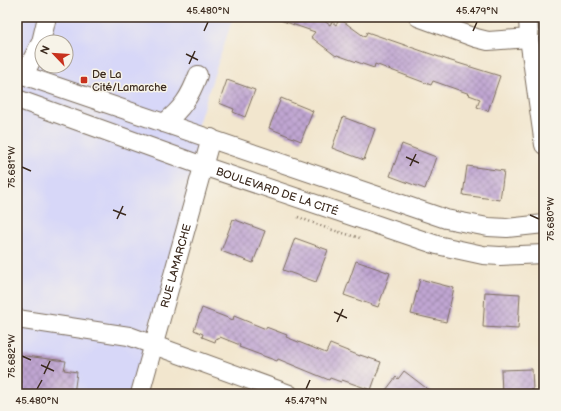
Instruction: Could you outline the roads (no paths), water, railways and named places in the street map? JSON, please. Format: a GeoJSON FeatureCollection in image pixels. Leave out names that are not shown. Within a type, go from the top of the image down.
{"type":"FeatureCollection","features":[{"type":"Feature","properties":{"kind":"street"},"geometry":{"type":"LineString","coordinates":[[47,17],[41,42],[21,74],[446,219],[481,226],[507,228],[544,224]]}},
{"type":"Feature","properties":{"kind":"street"},"geometry":{"type":"LineString","coordinates":[[418,17],[488,41],[529,38]]}},
{"type":"Feature","properties":{"kind":"street"},"geometry":{"type":"LineString","coordinates":[[528,17],[529,38],[544,145]]}},
{"type":"Feature","properties":{"kind":"street"},"geometry":{"type":"LineString","coordinates":[[164,123],[184,105],[194,88],[198,75]]}},
{"type":"Feature","properties":{"kind":"street","name":"BOULEVARD DE LA CITÉ"},"geometry":{"type":"LineString","coordinates":[[17,99],[203,166],[437,245],[484,255],[500,256],[544,254]]}},
{"type":"Feature","properties":{"kind":"street","name":"RUE LAMARCHE"},"geometry":{"type":"LineString","coordinates":[[140,394],[152,345],[211,138]]}},
{"type":"Feature","properties":{"kind":"street"},"geometry":{"type":"LineString","coordinates":[[17,318],[129,336],[289,394]]}},
{"type":"Feature","properties":{"kind":"place","name":"De La Cité/Lamarche"},"geometry":{"type":"Point","coordinates":[84,80]}}]}
